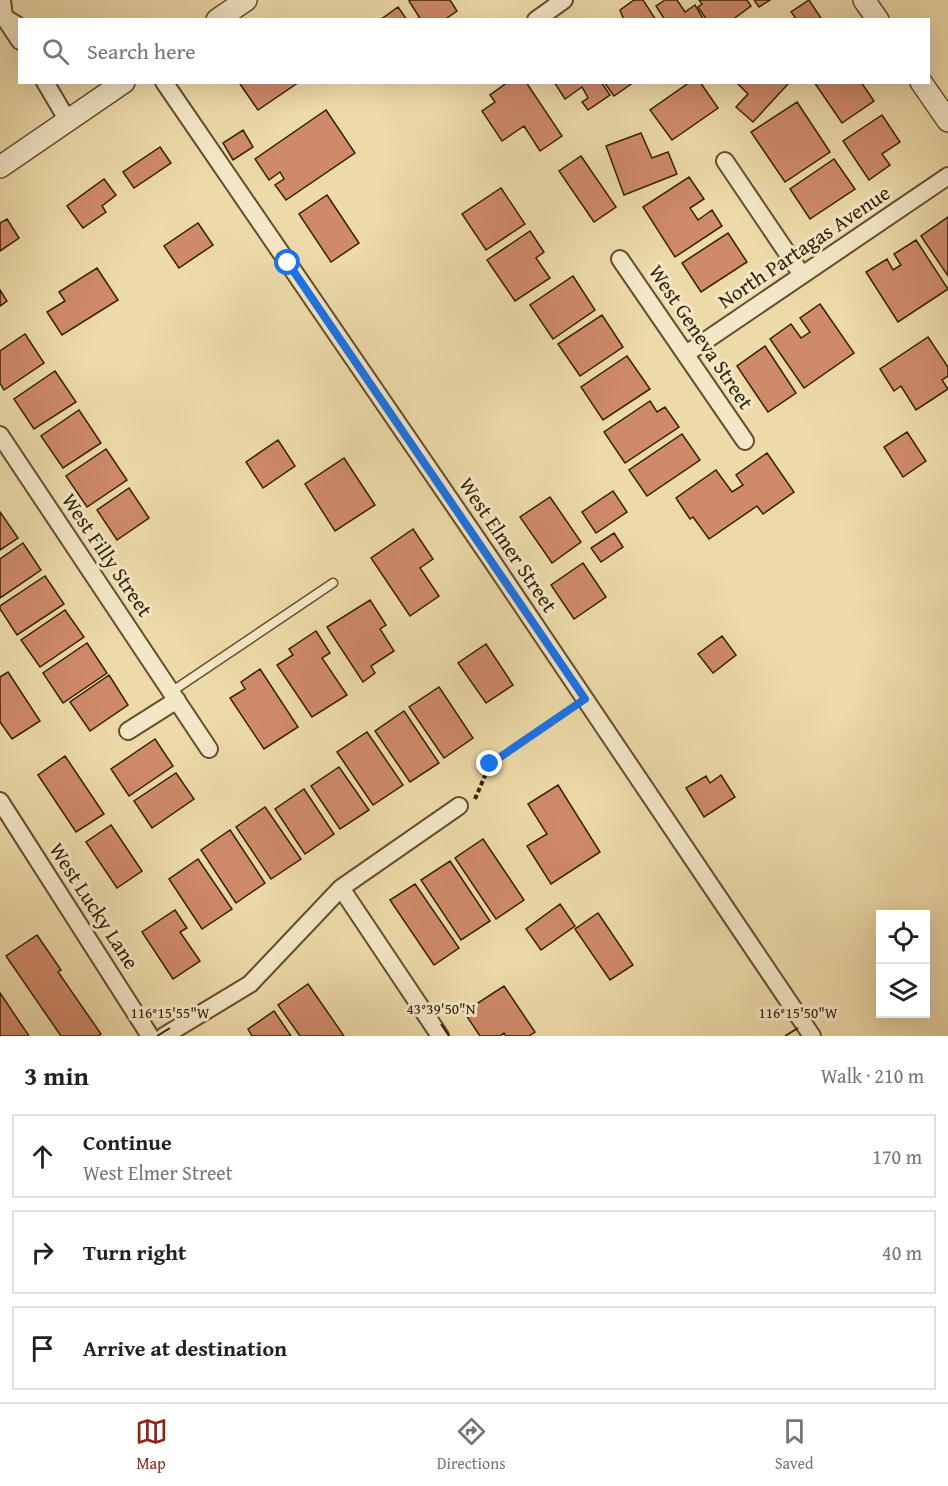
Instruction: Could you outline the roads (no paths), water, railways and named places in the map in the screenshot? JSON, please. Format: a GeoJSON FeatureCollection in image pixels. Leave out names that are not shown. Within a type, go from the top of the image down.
{"type":"FeatureCollection","features":[{"type":"Feature","properties":{"kind":"street"},"geometry":{"type":"LineString","coordinates":[[220,18],[246,0]]}},
{"type":"Feature","properties":{"kind":"street"},"geometry":{"type":"LineString","coordinates":[[539,18],[564,0]]}},
{"type":"Feature","properties":{"kind":"street"},"geometry":{"type":"LineString","coordinates":[[864,0],[877,18]]}},
{"type":"Feature","properties":{"kind":"street"},"geometry":{"type":"LineString","coordinates":[[3,8],[18,25]]}},
{"type":"Feature","properties":{"kind":"street"},"geometry":{"type":"LineString","coordinates":[[3,8],[18,37]]}},
{"type":"Feature","properties":{"kind":"street"},"geometry":{"type":"LineString","coordinates":[[46,84],[68,120]]}},
{"type":"Feature","properties":{"kind":"street","name":"West Elmer Street"},"geometry":{"type":"LineString","coordinates":[[165,84],[812,1036]]}},
{"type":"Feature","properties":{"kind":"street"},"geometry":{"type":"LineString","coordinates":[[922,84],[948,121]]}},
{"type":"Feature","properties":{"kind":"street"},"geometry":{"type":"LineString","coordinates":[[0,167],[68,120],[113,85]]}},
{"type":"Feature","properties":{"kind":"street"},"geometry":{"type":"LineString","coordinates":[[724,161],[802,275]]}},
{"type":"Feature","properties":{"kind":"street","name":"North Partagas Avenue"},"geometry":{"type":"LineString","coordinates":[[686,354],[948,176]]}},
{"type":"Feature","properties":{"kind":"street","name":"West Geneva Street"},"geometry":{"type":"LineString","coordinates":[[620,259],[745,441]]}},
{"type":"Feature","properties":{"kind":"street","name":"West Filly Street"},"geometry":{"type":"LineString","coordinates":[[0,435],[209,749]]}},
{"type":"Feature","properties":{"kind":"street"},"geometry":{"type":"LineString","coordinates":[[128,731],[174,696]]}},
{"type":"Feature","properties":{"kind":"street","name":"West Lucky Lane"},"geometry":{"type":"LineString","coordinates":[[0,801],[150,1036]]}},
{"type":"Feature","properties":{"kind":"street"},"geometry":{"type":"LineString","coordinates":[[164,1036],[250,984],[341,888],[466,804]]}},
{"type":"Feature","properties":{"kind":"street"},"geometry":{"type":"LineString","coordinates":[[341,888],[440,1036]]}},
{"type":"Feature","properties":{"kind":"lane"},"geometry":{"type":"LineString","coordinates":[[174,696],[333,583]]}}]}
